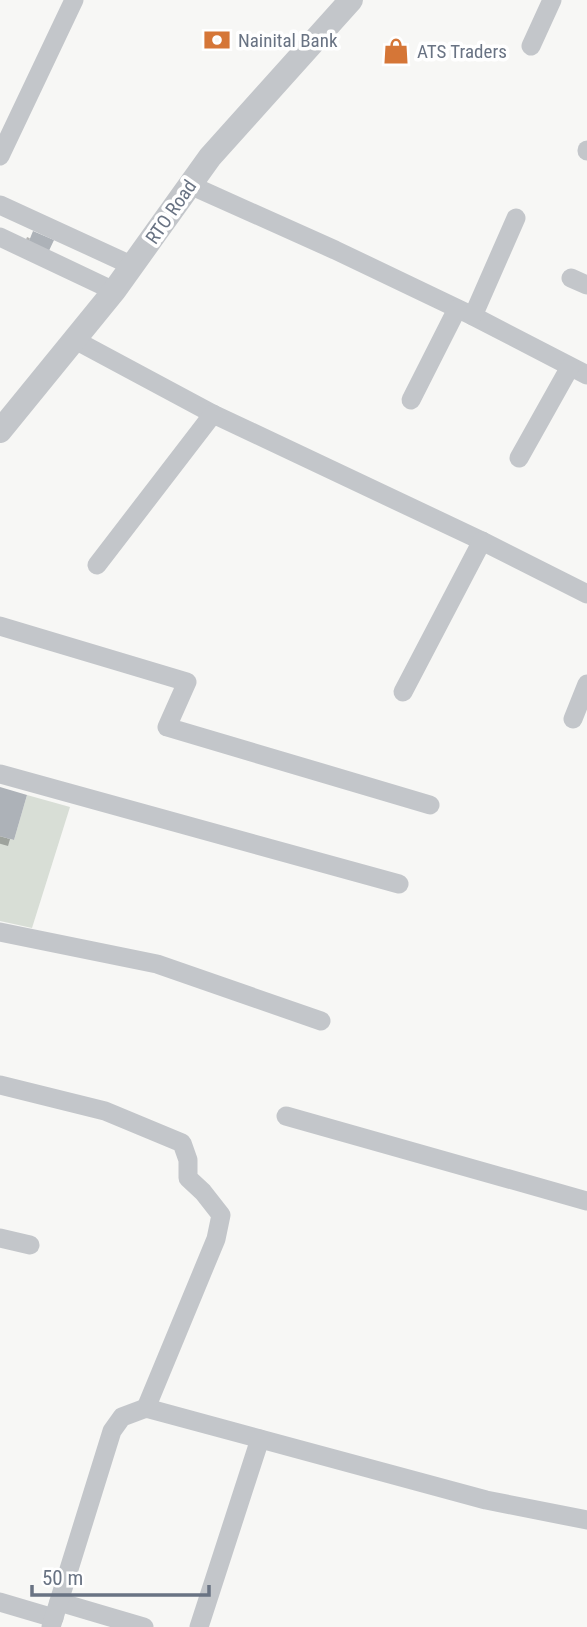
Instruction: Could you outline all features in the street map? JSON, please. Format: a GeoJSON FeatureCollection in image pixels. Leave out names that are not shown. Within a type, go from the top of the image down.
{"type":"FeatureCollection","features":[{"type":"Feature","properties":{"kind":"street"},"geometry":{"type":"LineString","coordinates":[[0,156],[74,0]]}},
{"type":"Feature","properties":{"kind":"street","name":"RTO Road"},"geometry":{"type":"LineString","coordinates":[[0,431],[114,291],[210,157],[351,0]]}},
{"type":"Feature","properties":{"kind":"street"},"geometry":{"type":"LineString","coordinates":[[531,46],[552,0]]}},
{"type":"Feature","properties":{"kind":"street"},"geometry":{"type":"LineString","coordinates":[[190,184],[335,250],[579,371],[519,458]]}},
{"type":"Feature","properties":{"kind":"street"},"geometry":{"type":"LineString","coordinates":[[0,205],[133,266]]}},
{"type":"Feature","properties":{"kind":"street"},"geometry":{"type":"LineString","coordinates":[[411,400],[465,313],[516,218]]}},
{"type":"Feature","properties":{"kind":"street"},"geometry":{"type":"LineString","coordinates":[[0,237],[114,291]]}},
{"type":"Feature","properties":{"kind":"street"},"geometry":{"type":"LineString","coordinates":[[75,340],[213,414],[482,541],[587,594]]}},
{"type":"Feature","properties":{"kind":"street"},"geometry":{"type":"LineString","coordinates":[[97,565],[213,414]]}},
{"type":"Feature","properties":{"kind":"street"},"geometry":{"type":"LineString","coordinates":[[403,692],[482,541]]}},
{"type":"Feature","properties":{"kind":"street"},"geometry":{"type":"LineString","coordinates":[[0,626],[187,682],[167,727],[430,805]]}},
{"type":"Feature","properties":{"kind":"street"},"geometry":{"type":"LineString","coordinates":[[573,719],[587,684]]}},
{"type":"Feature","properties":{"kind":"street"},"geometry":{"type":"LineString","coordinates":[[0,774],[400,884]]}},
{"type":"Feature","properties":{"kind":"street"},"geometry":{"type":"LineString","coordinates":[[0,932],[157,964],[321,1021]]}},
{"type":"Feature","properties":{"kind":"street"},"geometry":{"type":"LineString","coordinates":[[0,1084],[105,1111],[182,1143],[188,1160],[188,1178],[203,1192],[221,1216],[216,1239],[146,1408]]}},
{"type":"Feature","properties":{"kind":"street"},"geometry":{"type":"LineString","coordinates":[[286,1116],[587,1201]]}},
{"type":"Feature","properties":{"kind":"street"},"geometry":{"type":"LineString","coordinates":[[0,1238],[30,1245]]}},
{"type":"Feature","properties":{"kind":"street"},"geometry":{"type":"LineString","coordinates":[[54,1616],[112,1432],[122,1417],[146,1408],[486,1500],[587,1520]]}},
{"type":"Feature","properties":{"kind":"street"},"geometry":{"type":"LineString","coordinates":[[199,1627],[260,1439]]}},
{"type":"Feature","properties":{"kind":"street"},"geometry":{"type":"LineString","coordinates":[[0,1602],[54,1616],[144,1627]]}},
{"type":"Feature","properties":{"kind":"shaded area"},"geometry":{"type":"Polygon","coordinates":[[[27,795],[70,807],[32,928],[0,921],[0,836],[14,840],[27,795]]]}},
{"type":"Feature","properties":{"kind":"building"},"geometry":{"type":"Polygon","coordinates":[[[33,231],[54,240],[47,255],[27,246],[33,231]]]}},
{"type":"Feature","properties":{"kind":"building"},"geometry":{"type":"Polygon","coordinates":[[[0,787],[27,795],[14,840],[0,836],[0,787]]]}},
{"type":"Feature","properties":{"kind":"place","name":"Nainital Bank"},"geometry":{"type":"Point","coordinates":[217,40]}},
{"type":"Feature","properties":{"kind":"place","name":"ATS Traders"},"geometry":{"type":"Point","coordinates":[396,51]}}]}
